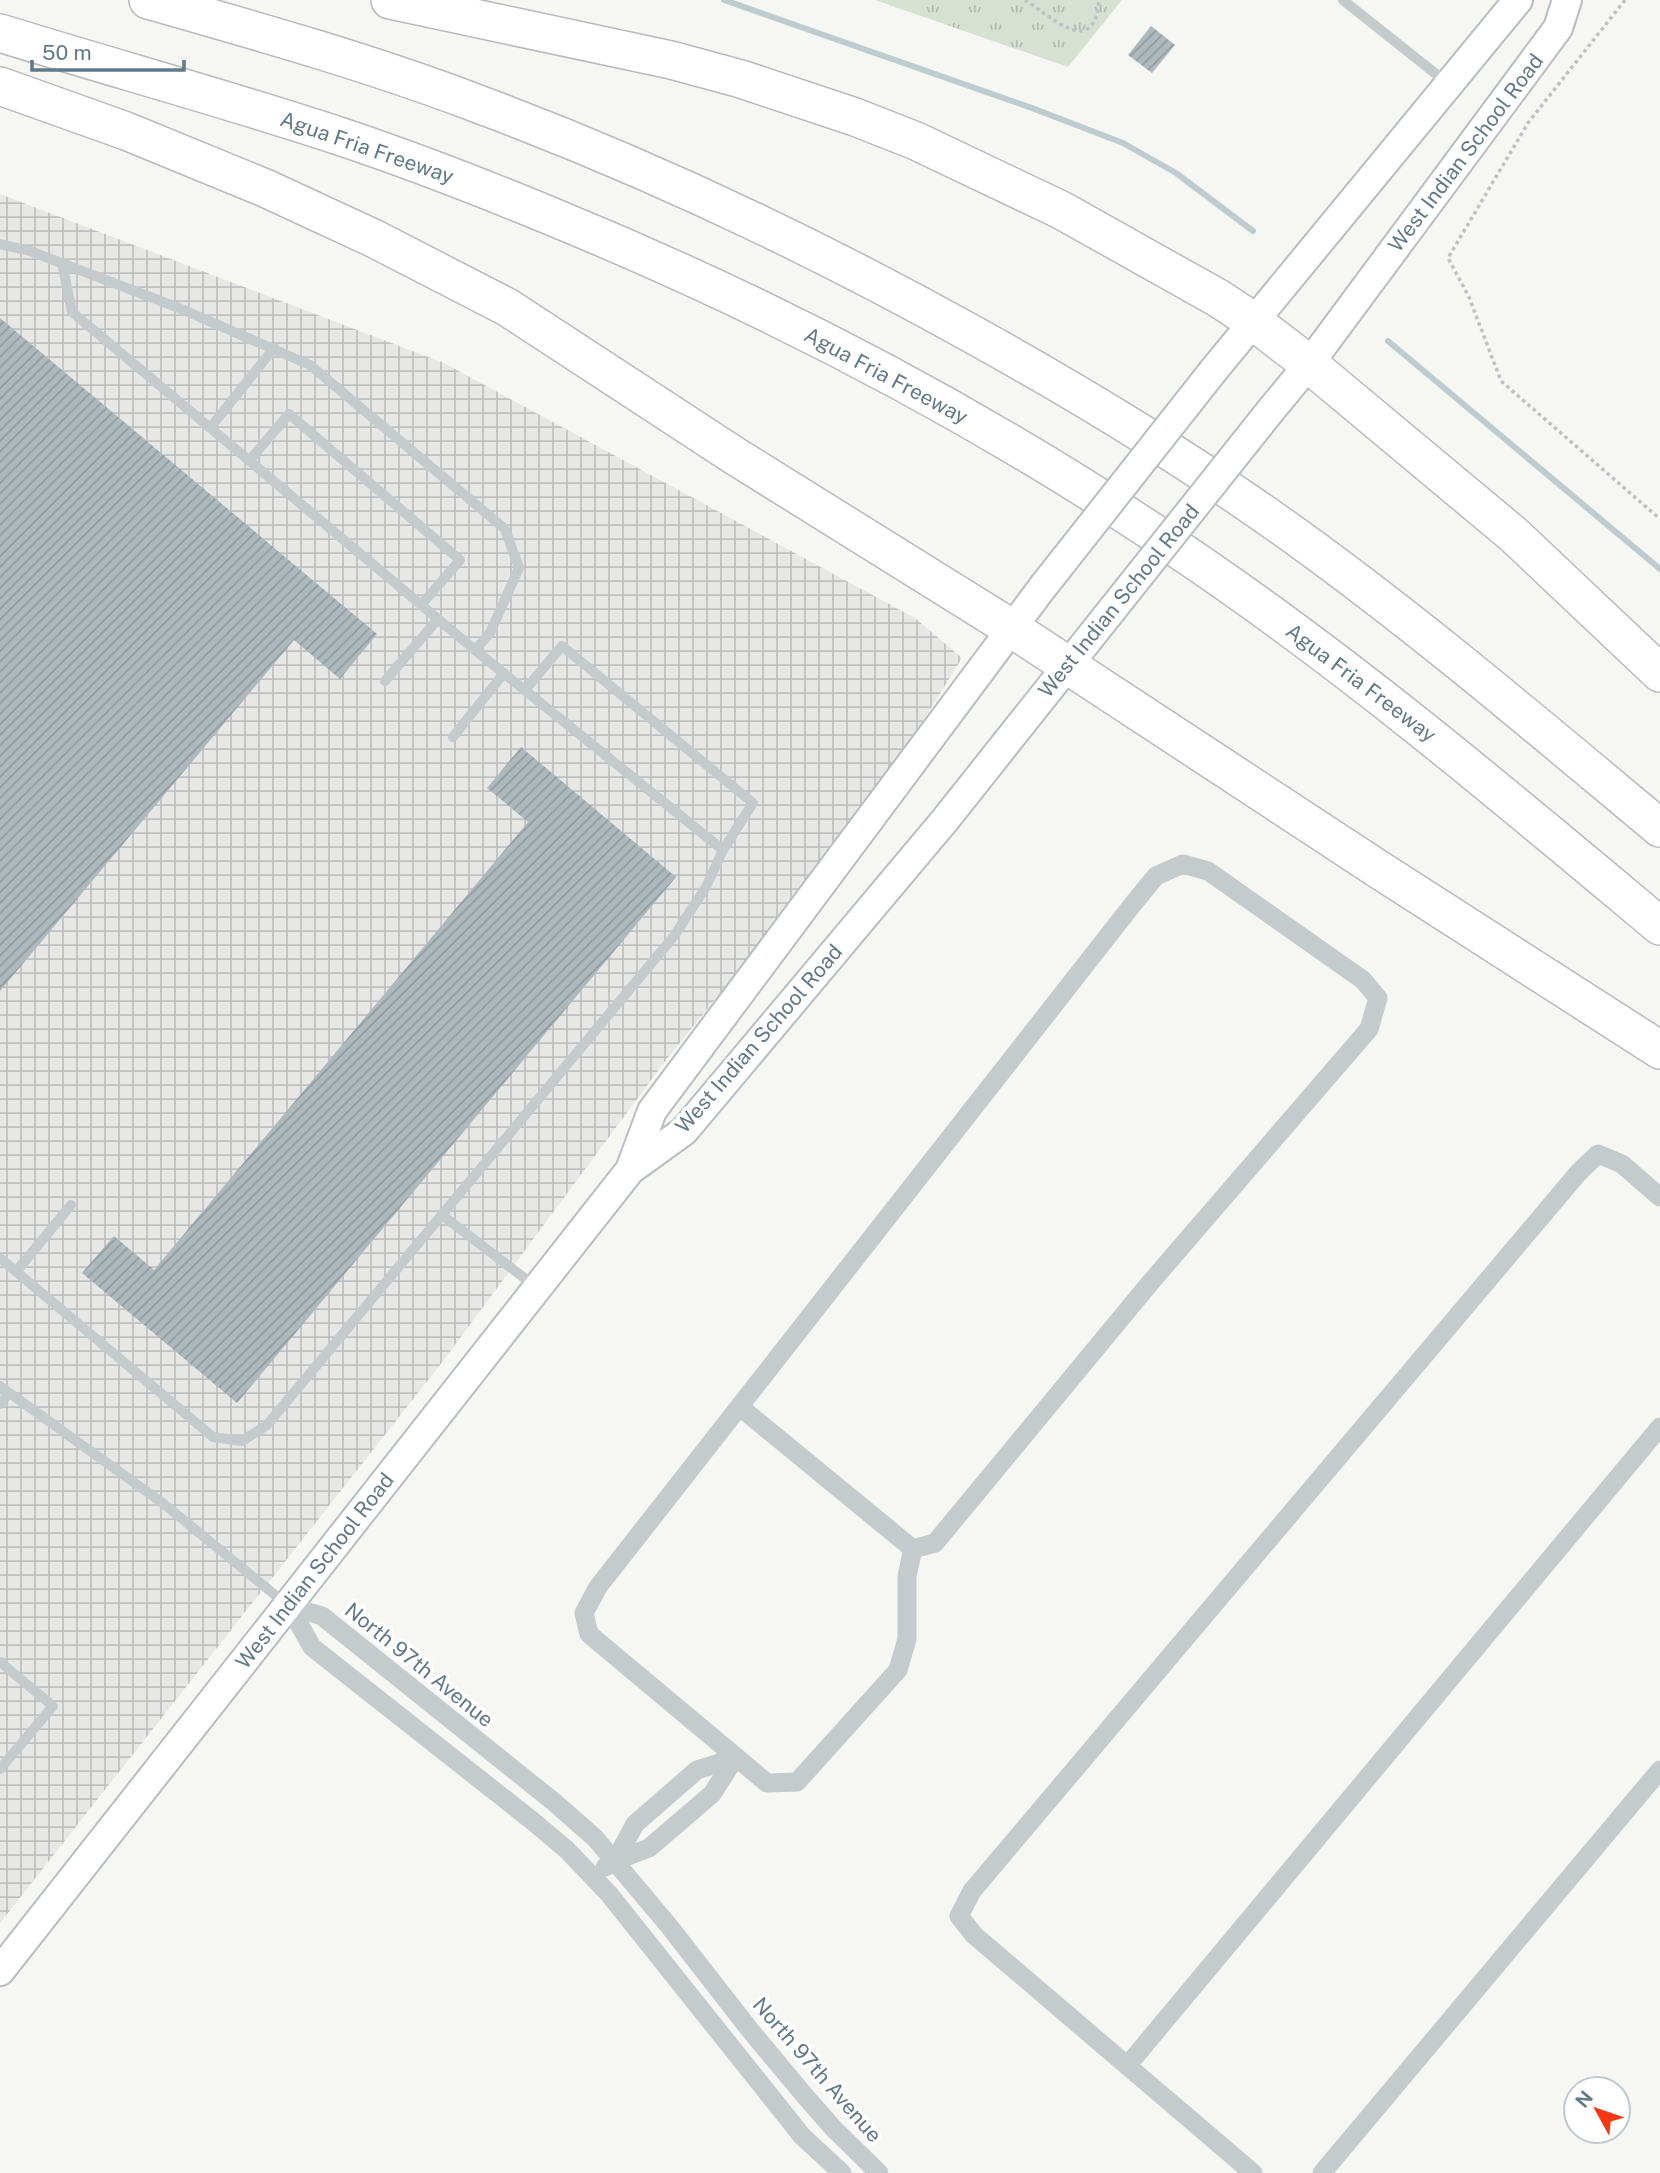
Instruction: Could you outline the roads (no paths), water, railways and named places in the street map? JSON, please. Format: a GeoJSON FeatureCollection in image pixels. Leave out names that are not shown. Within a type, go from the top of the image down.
{"type":"FeatureCollection","features":[{"type":"Feature","properties":{"kind":"highway"},"geometry":{"type":"LineString","coordinates":[[148,0],[329,54],[474,103],[726,208],[809,247],[908,299],[1093,403],[1297,538],[1463,664],[1660,828]]}},
{"type":"Feature","properties":{"kind":"highway"},"geometry":{"type":"LineString","coordinates":[[390,0],[671,60],[741,79],[855,117],[962,162],[1061,210],[1218,298],[1309,364],[1514,534],[1660,673]]}},
{"type":"Feature","properties":{"kind":"highway","name":"Agua Fria Freeway"},"geometry":{"type":"LineString","coordinates":[[0,33],[268,114],[422,166],[651,259],[880,371],[969,420],[1192,558],[1429,733],[1660,926]]}},
{"type":"Feature","properties":{"kind":"highway"},"geometry":{"type":"LineString","coordinates":[[0,86],[198,159],[325,215],[507,307],[735,456],[1011,628],[1660,1050]]}},
{"type":"Feature","properties":{"kind":"main road","name":"West Indian School Road"},"geometry":{"type":"LineString","coordinates":[[630,1170],[652,1111],[1011,628],[1253,321],[1518,0]]}},
{"type":"Feature","properties":{"kind":"main road","name":"West Indian School Road"},"geometry":{"type":"LineString","coordinates":[[0,1971],[630,1170],[684,1131],[945,820],[1309,364],[1558,28],[1567,0]]}},
{"type":"Feature","properties":{"kind":"street"},"geometry":{"type":"LineString","coordinates":[[1183,864],[1208,871],[1363,979],[1378,998],[1369,1029],[1150,1283],[935,1543],[913,1549],[907,1576],[907,1639],[898,1670],[797,1782],[766,1783],[589,1634],[584,1613],[598,1587],[1156,876],[1183,864]]}},
{"type":"Feature","properties":{"kind":"street"},"geometry":{"type":"LineString","coordinates":[[1253,2173],[974,1936],[959,1916],[972,1891],[1579,1172],[1598,1154],[1622,1164],[1660,1197]]}},
{"type":"Feature","properties":{"kind":"street"},"geometry":{"type":"LineString","coordinates":[[740,1407],[913,1549]]}},
{"type":"Feature","properties":{"kind":"street"},"geometry":{"type":"LineString","coordinates":[[1128,2066],[1660,1427]]}},
{"type":"Feature","properties":{"kind":"street"},"geometry":{"type":"LineString","coordinates":[[289,1606],[312,1647],[535,1823],[592,1876],[802,2136],[842,2173]]}},
{"type":"Feature","properties":{"kind":"street","name":"North 97th Avenue"},"geometry":{"type":"LineString","coordinates":[[289,1606],[322,1616],[554,1802],[594,1838],[805,2096],[879,2173]]}},
{"type":"Feature","properties":{"kind":"street"},"geometry":{"type":"LineString","coordinates":[[592,1876],[615,1861],[649,1848],[712,1794],[735,1758]]}},
{"type":"Feature","properties":{"kind":"street"},"geometry":{"type":"LineString","coordinates":[[615,1861],[635,1824],[697,1770],[735,1758]]}},
{"type":"Feature","properties":{"kind":"street"},"geometry":{"type":"LineString","coordinates":[[1322,2173],[1660,1770]]}},
{"type":"Feature","properties":{"kind":"lane"},"geometry":{"type":"LineString","coordinates":[[1343,0],[1448,84]]}},
{"type":"Feature","properties":{"kind":"lane"},"geometry":{"type":"LineString","coordinates":[[0,244],[30,251],[178,308],[310,365],[505,529],[519,568],[490,633],[475,650]]}},
{"type":"Feature","properties":{"kind":"lane"},"geometry":{"type":"LineString","coordinates":[[62,263],[72,312],[438,620],[723,850]]}},
{"type":"Feature","properties":{"kind":"lane"},"geometry":{"type":"LineString","coordinates":[[211,428],[274,348]]}},
{"type":"Feature","properties":{"kind":"lane"},"geometry":{"type":"LineString","coordinates":[[249,461],[289,414],[460,560],[421,605]]}},
{"type":"Feature","properties":{"kind":"lane"},"geometry":{"type":"LineString","coordinates":[[385,681],[438,620]]}},
{"type":"Feature","properties":{"kind":"lane"},"geometry":{"type":"LineString","coordinates":[[0,1258],[213,1437],[242,1441],[267,1425],[674,936],[706,887],[723,850],[753,803],[562,646],[525,690]]}},
{"type":"Feature","properties":{"kind":"lane"},"geometry":{"type":"LineString","coordinates":[[453,737],[504,673]]}},
{"type":"Feature","properties":{"kind":"lane"},"geometry":{"type":"LineString","coordinates":[[16,1272],[71,1205]]}},
{"type":"Feature","properties":{"kind":"lane"},"geometry":{"type":"LineString","coordinates":[[442,1215],[537,1288]]}},
{"type":"Feature","properties":{"kind":"lane"},"geometry":{"type":"LineString","coordinates":[[0,1404],[4,1390],[164,1504],[289,1606]]}},
{"type":"Feature","properties":{"kind":"lane"},"geometry":{"type":"LineString","coordinates":[[0,1662],[53,1706],[0,1769]]}},
{"type":"Feature","properties":{"kind":"waterway"},"geometry":{"type":"LineString","coordinates":[[724,0],[1032,108],[1123,143],[1176,173],[1253,231]]}},
{"type":"Feature","properties":{"kind":"waterway"},"geometry":{"type":"LineString","coordinates":[[1388,341],[1660,569]]}}]}
